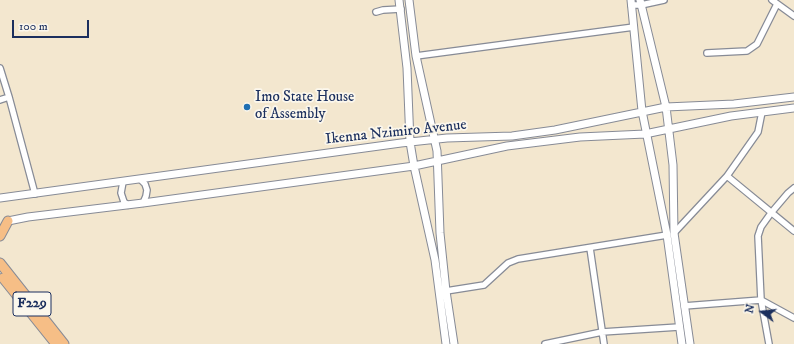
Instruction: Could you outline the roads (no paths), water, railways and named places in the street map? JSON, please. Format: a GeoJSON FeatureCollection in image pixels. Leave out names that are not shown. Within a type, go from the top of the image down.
{"type":"FeatureCollection","features":[{"type":"Feature","properties":{"kind":"main road"},"geometry":{"type":"LineString","coordinates":[[0,236],[8,221]]}},
{"type":"Feature","properties":{"kind":"main road","name":"F229"},"geometry":{"type":"LineString","coordinates":[[0,264],[64,344]]}},
{"type":"Feature","properties":{"kind":"main road","name":"F229"},"geometry":{"type":"LineString","coordinates":[[0,273],[56,344]]}},
{"type":"Feature","properties":{"kind":"street"},"geometry":{"type":"LineString","coordinates":[[399,0],[407,68],[410,142],[435,260],[446,344]]}},
{"type":"Feature","properties":{"kind":"street"},"geometry":{"type":"LineString","coordinates":[[409,0],[416,56],[435,139],[438,162],[440,232],[446,291],[454,344]]}},
{"type":"Feature","properties":{"kind":"street"},"geometry":{"type":"LineString","coordinates":[[664,0],[631,3],[645,134],[670,234],[690,344]]}},
{"type":"Feature","properties":{"kind":"street"},"geometry":{"type":"LineString","coordinates":[[772,0],[794,16]]}},
{"type":"Feature","properties":{"kind":"street"},"geometry":{"type":"LineString","coordinates":[[640,2],[666,107],[669,130],[672,165],[670,234],[682,344]]}},
{"type":"Feature","properties":{"kind":"street"},"geometry":{"type":"LineString","coordinates":[[708,53],[747,51],[756,44],[777,4]]}},
{"type":"Feature","properties":{"kind":"street"},"geometry":{"type":"LineString","coordinates":[[376,12],[401,9]]}},
{"type":"Feature","properties":{"kind":"street"},"geometry":{"type":"LineString","coordinates":[[416,56],[634,27]]}},
{"type":"Feature","properties":{"kind":"street"},"geometry":{"type":"LineString","coordinates":[[0,68],[35,194]]}},
{"type":"Feature","properties":{"kind":"street"},"geometry":{"type":"LineString","coordinates":[[0,100],[9,97]]}},
{"type":"Feature","properties":{"kind":"street","name":"Ikenna Nzimiro Avenue"},"geometry":{"type":"LineString","coordinates":[[0,198],[141,180],[410,142],[435,139],[512,136],[554,130],[666,107],[734,104],[794,97]]}},
{"type":"Feature","properties":{"kind":"street","name":"Ikenna Nzimiro Avenue"},"geometry":{"type":"LineString","coordinates":[[8,221],[28,217],[128,205],[414,166],[507,146],[580,137],[645,134],[731,116],[794,108]]}},
{"type":"Feature","properties":{"kind":"street"},"geometry":{"type":"LineString","coordinates":[[446,291],[484,285],[508,263],[518,259],[670,234],[727,176],[758,132],[762,112]]}},
{"type":"Feature","properties":{"kind":"street"},"geometry":{"type":"LineString","coordinates":[[727,176],[794,231]]}},
{"type":"Feature","properties":{"kind":"street"},"geometry":{"type":"LineString","coordinates":[[141,180],[145,184],[147,190],[143,203]]}},
{"type":"Feature","properties":{"kind":"street"},"geometry":{"type":"LineString","coordinates":[[123,182],[122,198],[128,205]]}},
{"type":"Feature","properties":{"kind":"street"},"geometry":{"type":"LineString","coordinates":[[769,344],[761,300],[758,236],[761,227],[771,213],[794,188]]}},
{"type":"Feature","properties":{"kind":"street"},"geometry":{"type":"LineString","coordinates":[[590,248],[604,344]]}},
{"type":"Feature","properties":{"kind":"street"},"geometry":{"type":"LineString","coordinates":[[684,306],[761,300],[794,318]]}},
{"type":"Feature","properties":{"kind":"street"},"geometry":{"type":"LineString","coordinates":[[545,344],[602,332],[680,327]]}},
{"type":"Feature","properties":{"kind":"place","name":"Imo State House of Assembly"},"geometry":{"type":"Point","coordinates":[247,107]}}]}
